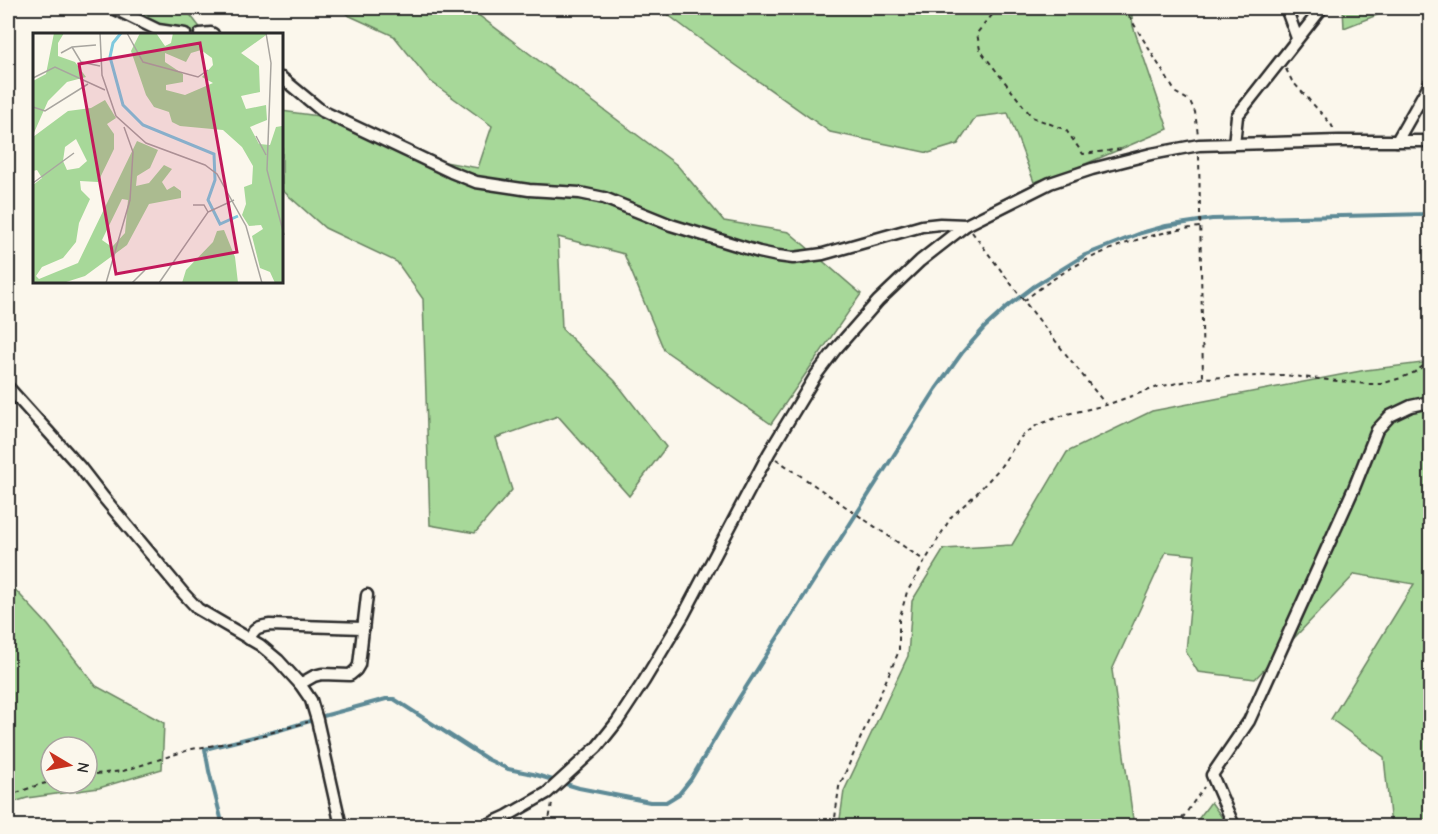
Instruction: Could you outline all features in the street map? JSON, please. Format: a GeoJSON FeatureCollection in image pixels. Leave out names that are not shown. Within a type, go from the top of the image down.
{"type":"FeatureCollection","features":[{"type":"Feature","properties":{"kind":"street"},"geometry":{"type":"LineString","coordinates":[[113,8],[158,30],[178,33]]}},
{"type":"Feature","properties":{"kind":"street"},"geometry":{"type":"LineString","coordinates":[[1286,8],[1297,38]]}},
{"type":"Feature","properties":{"kind":"street"},"geometry":{"type":"LineString","coordinates":[[1234,144],[1237,116],[1322,8]]}},
{"type":"Feature","properties":{"kind":"street"},"geometry":{"type":"LineString","coordinates":[[284,80],[322,111],[476,182],[529,190],[580,193],[604,198],[670,225],[759,252],[793,258],[823,254],[922,226],[966,225]]}},
{"type":"Feature","properties":{"kind":"street"},"geometry":{"type":"LineString","coordinates":[[1397,141],[1431,83]]}},
{"type":"Feature","properties":{"kind":"street"},"geometry":{"type":"LineString","coordinates":[[485,826],[547,793],[597,747],[628,706],[683,616],[769,453],[816,375],[878,301],[920,261],[966,225],[1050,183],[1092,169],[1198,145],[1431,141]]}},
{"type":"Feature","properties":{"kind":"street"},"geometry":{"type":"LineString","coordinates":[[8,387],[80,467],[198,609],[260,645],[278,660],[300,684],[311,700],[317,720],[341,826]]}},
{"type":"Feature","properties":{"kind":"street"},"geometry":{"type":"LineString","coordinates":[[1234,826],[1212,775],[1248,721],[1354,488],[1377,430],[1390,416],[1411,406],[1431,402]]}},
{"type":"Feature","properties":{"kind":"street"},"geometry":{"type":"LineString","coordinates":[[300,684],[314,676],[350,675],[356,670],[359,665],[367,595]]}},
{"type":"Feature","properties":{"kind":"street"},"geometry":{"type":"LineString","coordinates":[[249,639],[258,627],[270,625],[363,628]]}},
{"type":"Feature","properties":{"kind":"path"},"geometry":{"type":"LineString","coordinates":[[998,8],[977,33],[980,50],[1032,117],[1066,130],[1083,154],[1125,149]]}},
{"type":"Feature","properties":{"kind":"path"},"geometry":{"type":"LineString","coordinates":[[1124,8],[1176,93],[1190,101],[1195,112],[1198,145],[1203,378]]}},
{"type":"Feature","properties":{"kind":"path"},"geometry":{"type":"LineString","coordinates":[[1282,60],[1292,81],[1331,124],[1339,141]]}},
{"type":"Feature","properties":{"kind":"path"},"geometry":{"type":"LineString","coordinates":[[966,225],[1106,405]]}},
{"type":"Feature","properties":{"kind":"path"},"geometry":{"type":"LineString","coordinates":[[1024,301],[1070,268],[1096,255],[1151,236],[1200,227]]}},
{"type":"Feature","properties":{"kind":"path"},"geometry":{"type":"LineString","coordinates":[[834,826],[839,787],[899,651],[899,620],[907,591],[951,517],[999,469],[1021,437],[1037,425],[1067,414],[1106,405],[1158,387],[1203,378],[1282,375],[1381,384],[1415,372],[1431,360]]}},
{"type":"Feature","properties":{"kind":"path"},"geometry":{"type":"LineString","coordinates":[[769,453],[925,561]]}},
{"type":"Feature","properties":{"kind":"path"},"geometry":{"type":"LineString","coordinates":[[99,774],[123,771],[192,749],[249,739],[317,720]]}},
{"type":"Feature","properties":{"kind":"path"},"geometry":{"type":"LineString","coordinates":[[1177,826],[1212,775]]}},
{"type":"Feature","properties":{"kind":"path"},"geometry":{"type":"LineString","coordinates":[[8,796],[39,785]]}},
{"type":"Feature","properties":{"kind":"path"},"geometry":{"type":"LineString","coordinates":[[548,826],[553,788]]}},
{"type":"Feature","properties":{"kind":"green space"},"geometry":{"type":"Polygon","coordinates":[[[140,8],[185,8],[204,33],[150,33],[140,8]]]}},
{"type":"Feature","properties":{"kind":"green space"},"geometry":{"type":"Polygon","coordinates":[[[337,8],[469,8],[677,165],[724,221],[789,232],[861,294],[771,424],[664,350],[624,254],[558,237],[562,329],[615,381],[666,447],[629,496],[558,416],[496,438],[512,490],[475,533],[430,525],[423,299],[397,262],[325,228],[284,192],[284,111],[319,116],[401,154],[478,168],[492,126],[430,81],[394,36],[337,8]]]}},
{"type":"Feature","properties":{"kind":"green space"},"geometry":{"type":"Polygon","coordinates":[[[659,8],[1131,8],[1133,26],[1168,129],[1064,173],[1034,182],[1008,113],[976,117],[958,144],[929,153],[830,132],[659,8]]]}},
{"type":"Feature","properties":{"kind":"green space"},"geometry":{"type":"Polygon","coordinates":[[[1343,8],[1395,8],[1344,28],[1343,8]]]}},
{"type":"Feature","properties":{"kind":"green space"},"geometry":{"type":"Polygon","coordinates":[[[1430,362],[1430,826],[1391,826],[1384,757],[1331,719],[1414,584],[1355,574],[1255,679],[1198,672],[1186,652],[1195,555],[1166,552],[1112,670],[1134,826],[839,826],[844,791],[908,656],[912,601],[944,549],[1012,545],[1067,452],[1152,411],[1366,370],[1430,362]]]}},
{"type":"Feature","properties":{"kind":"green space"},"geometry":{"type":"Polygon","coordinates":[[[8,582],[48,625],[96,686],[164,723],[162,769],[99,788],[99,735],[39,735],[39,795],[49,795],[8,804],[8,582]]]}},
{"type":"Feature","properties":{"kind":"green space"},"geometry":{"type":"Polygon","coordinates":[[[1211,802],[1228,826],[1193,826],[1211,802]]]}},
{"type":"Feature","properties":{"kind":"waterway"},"geometry":{"type":"LineString","coordinates":[[223,826],[205,749],[386,699],[394,699],[487,759],[508,769],[579,788],[650,802],[666,802],[679,794],[691,779],[739,698],[936,389],[962,353],[1008,306],[1033,287],[1085,255],[1141,233],[1166,226],[1212,219],[1430,214]]}}]}
